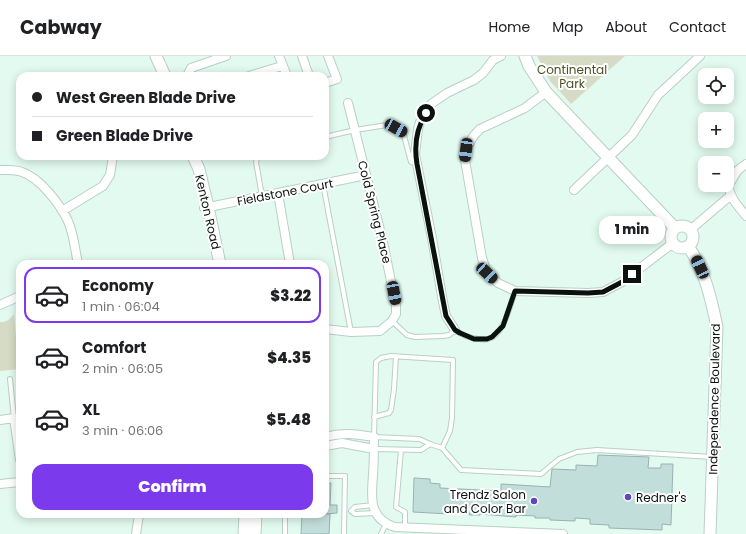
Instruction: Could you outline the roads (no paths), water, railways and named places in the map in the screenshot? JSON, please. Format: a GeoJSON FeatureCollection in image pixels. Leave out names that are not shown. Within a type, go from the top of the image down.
{"type":"FeatureCollection","features":[{"type":"Feature","properties":{"kind":"street"},"geometry":{"type":"LineString","coordinates":[[156,56],[164,72]]}},
{"type":"Feature","properties":{"kind":"street"},"geometry":{"type":"LineString","coordinates":[[189,72],[191,68],[226,56]]}},
{"type":"Feature","properties":{"kind":"street"},"geometry":{"type":"LineString","coordinates":[[279,56],[284,72]]}},
{"type":"Feature","properties":{"kind":"street"},"geometry":{"type":"LineString","coordinates":[[302,56],[308,72]]}},
{"type":"Feature","properties":{"kind":"street"},"geometry":{"type":"LineString","coordinates":[[328,56],[337,79],[329,82]]}},
{"type":"Feature","properties":{"kind":"street"},"geometry":{"type":"LineString","coordinates":[[455,330],[446,316],[415,154],[418,129],[420,122],[431,104],[447,93],[483,74],[493,60],[498,56]]}},
{"type":"Feature","properties":{"kind":"street"},"geometry":{"type":"LineString","coordinates":[[525,56],[529,66],[546,92],[675,228]]}},
{"type":"Feature","properties":{"kind":"street"},"geometry":{"type":"LineString","coordinates":[[574,190],[632,135],[658,95],[700,56]]}},
{"type":"Feature","properties":{"kind":"street"},"geometry":{"type":"LineString","coordinates":[[262,72],[282,66]]}},
{"type":"Feature","properties":{"kind":"street"},"geometry":{"type":"LineString","coordinates":[[546,92],[525,108],[480,129],[466,150],[465,160],[482,258],[487,273],[498,283],[515,291],[603,292],[622,282],[673,243]]}},
{"type":"Feature","properties":{"kind":"street","name":"Cold Spring Place"},"geometry":{"type":"LineString","coordinates":[[348,103],[383,242],[396,306],[396,314],[392,321]]}},
{"type":"Feature","properties":{"kind":"street"},"geometry":{"type":"LineString","coordinates":[[62,211],[103,186],[110,175],[112,160]]}},
{"type":"Feature","properties":{"kind":"street","name":"Kenton Road"},"geometry":{"type":"LineString","coordinates":[[194,160],[196,172],[219,260]]}},
{"type":"Feature","properties":{"kind":"street"},"geometry":{"type":"LineString","coordinates":[[746,164],[732,177],[728,186],[730,196],[746,216]]}},
{"type":"Feature","properties":{"kind":"street"},"geometry":{"type":"LineString","coordinates":[[0,170],[22,172],[37,180],[48,192],[68,221],[77,260]]}},
{"type":"Feature","properties":{"kind":"street","name":"Fieldstone Court"},"geometry":{"type":"LineString","coordinates":[[206,207],[278,194],[366,175]]}},
{"type":"Feature","properties":{"kind":"street"},"geometry":{"type":"LineString","coordinates":[[278,194],[289,260]]}},
{"type":"Feature","properties":{"kind":"street"},"geometry":{"type":"LineString","coordinates":[[690,230],[730,196]]}},
{"type":"Feature","properties":{"kind":"street","name":"Kenton Road"},"geometry":{"type":"LineString","coordinates":[[206,207],[214,260]]}},
{"type":"Feature","properties":{"kind":"street"},"geometry":{"type":"LineString","coordinates":[[683,226],[690,230],[693,237],[688,246],[680,248],[673,243],[671,235],[675,228],[683,226]]}},
{"type":"Feature","properties":{"kind":"street","name":"Independence Boulevard"},"geometry":{"type":"LineString","coordinates":[[688,246],[706,280],[717,327],[710,534]]}},
{"type":"Feature","properties":{"kind":"street"},"geometry":{"type":"LineString","coordinates":[[0,305],[16,298]]}},
{"type":"Feature","properties":{"kind":"street"},"geometry":{"type":"LineString","coordinates":[[329,329],[351,332],[380,331],[392,321]]}},
{"type":"Feature","properties":{"kind":"street"},"geometry":{"type":"LineString","coordinates":[[0,420],[14,418],[16,432]]}},
{"type":"Feature","properties":{"kind":"street"},"geometry":{"type":"LineString","coordinates":[[329,436],[341,433],[351,433],[374,437],[371,497],[374,509],[380,519],[386,524],[395,527],[473,532],[563,534]]}},
{"type":"Feature","properties":{"kind":"street"},"geometry":{"type":"LineString","coordinates":[[329,445],[342,443],[374,449]]}},
{"type":"Feature","properties":{"kind":"street"},"geometry":{"type":"LineString","coordinates":[[0,484],[16,482]]}},
{"type":"Feature","properties":{"kind":"street"},"geometry":{"type":"LineString","coordinates":[[136,534],[138,518]]}},
{"type":"Feature","properties":{"kind":"street"},"geometry":{"type":"LineString","coordinates":[[244,534],[245,518]]}},
{"type":"Feature","properties":{"kind":"street"},"geometry":{"type":"LineString","coordinates":[[255,534],[256,518]]}},
{"type":"Feature","properties":{"kind":"lane"},"geometry":{"type":"LineString","coordinates":[[329,136],[387,125],[403,132],[411,162],[417,164]]}},
{"type":"Feature","properties":{"kind":"lane"},"geometry":{"type":"LineString","coordinates":[[257,160],[262,196]]}},
{"type":"Feature","properties":{"kind":"lane"},"geometry":{"type":"LineString","coordinates":[[323,184],[351,332]]}},
{"type":"Feature","properties":{"kind":"lane"},"geometry":{"type":"LineString","coordinates":[[392,321],[407,335],[415,337],[443,336],[455,330],[474,339],[487,339],[492,337],[503,326],[515,291]]}},
{"type":"Feature","properties":{"kind":"lane"},"geometry":{"type":"LineString","coordinates":[[442,448],[450,431],[452,418],[453,360],[396,356],[381,358],[376,362],[374,437],[419,439],[442,448],[461,470],[541,474],[559,459],[577,452],[597,450],[713,458]]}},
{"type":"Feature","properties":{"kind":"lane"},"geometry":{"type":"LineString","coordinates":[[374,417],[389,413],[394,389],[396,356]]}},
{"type":"Feature","properties":{"kind":"lane"},"geometry":{"type":"LineString","coordinates":[[10,378],[14,418]]}},
{"type":"Feature","properties":{"kind":"lane"},"geometry":{"type":"LineString","coordinates":[[374,449],[421,450],[430,444]]}},
{"type":"Feature","properties":{"kind":"lane"},"geometry":{"type":"LineString","coordinates":[[401,450],[396,507],[405,512],[405,527]]}},
{"type":"Feature","properties":{"kind":"lane"},"geometry":{"type":"LineString","coordinates":[[329,476],[346,476],[344,534]]}},
{"type":"Feature","properties":{"kind":"lane"},"geometry":{"type":"LineString","coordinates":[[351,511],[355,507],[374,509]]}},
{"type":"Feature","properties":{"kind":"lane"},"geometry":{"type":"LineString","coordinates":[[345,511],[351,511],[355,514],[374,509]]}},
{"type":"Feature","properties":{"kind":"lane"},"geometry":{"type":"LineString","coordinates":[[285,518],[285,534]]}},
{"type":"Feature","properties":{"kind":"lane"},"geometry":{"type":"LineString","coordinates":[[381,534],[386,524]]}},
{"type":"Feature","properties":{"kind":"place","name":"Redner's"},"geometry":{"type":"Point","coordinates":[628,497]}},
{"type":"Feature","properties":{"kind":"place","name":"Trendz Salon and Color Bar"},"geometry":{"type":"Point","coordinates":[534,501]}},
{"type":"Feature","properties":{"kind":"park label","name":"Continental Park"},"geometry":{"type":"Point","coordinates":[572,76]}}]}
